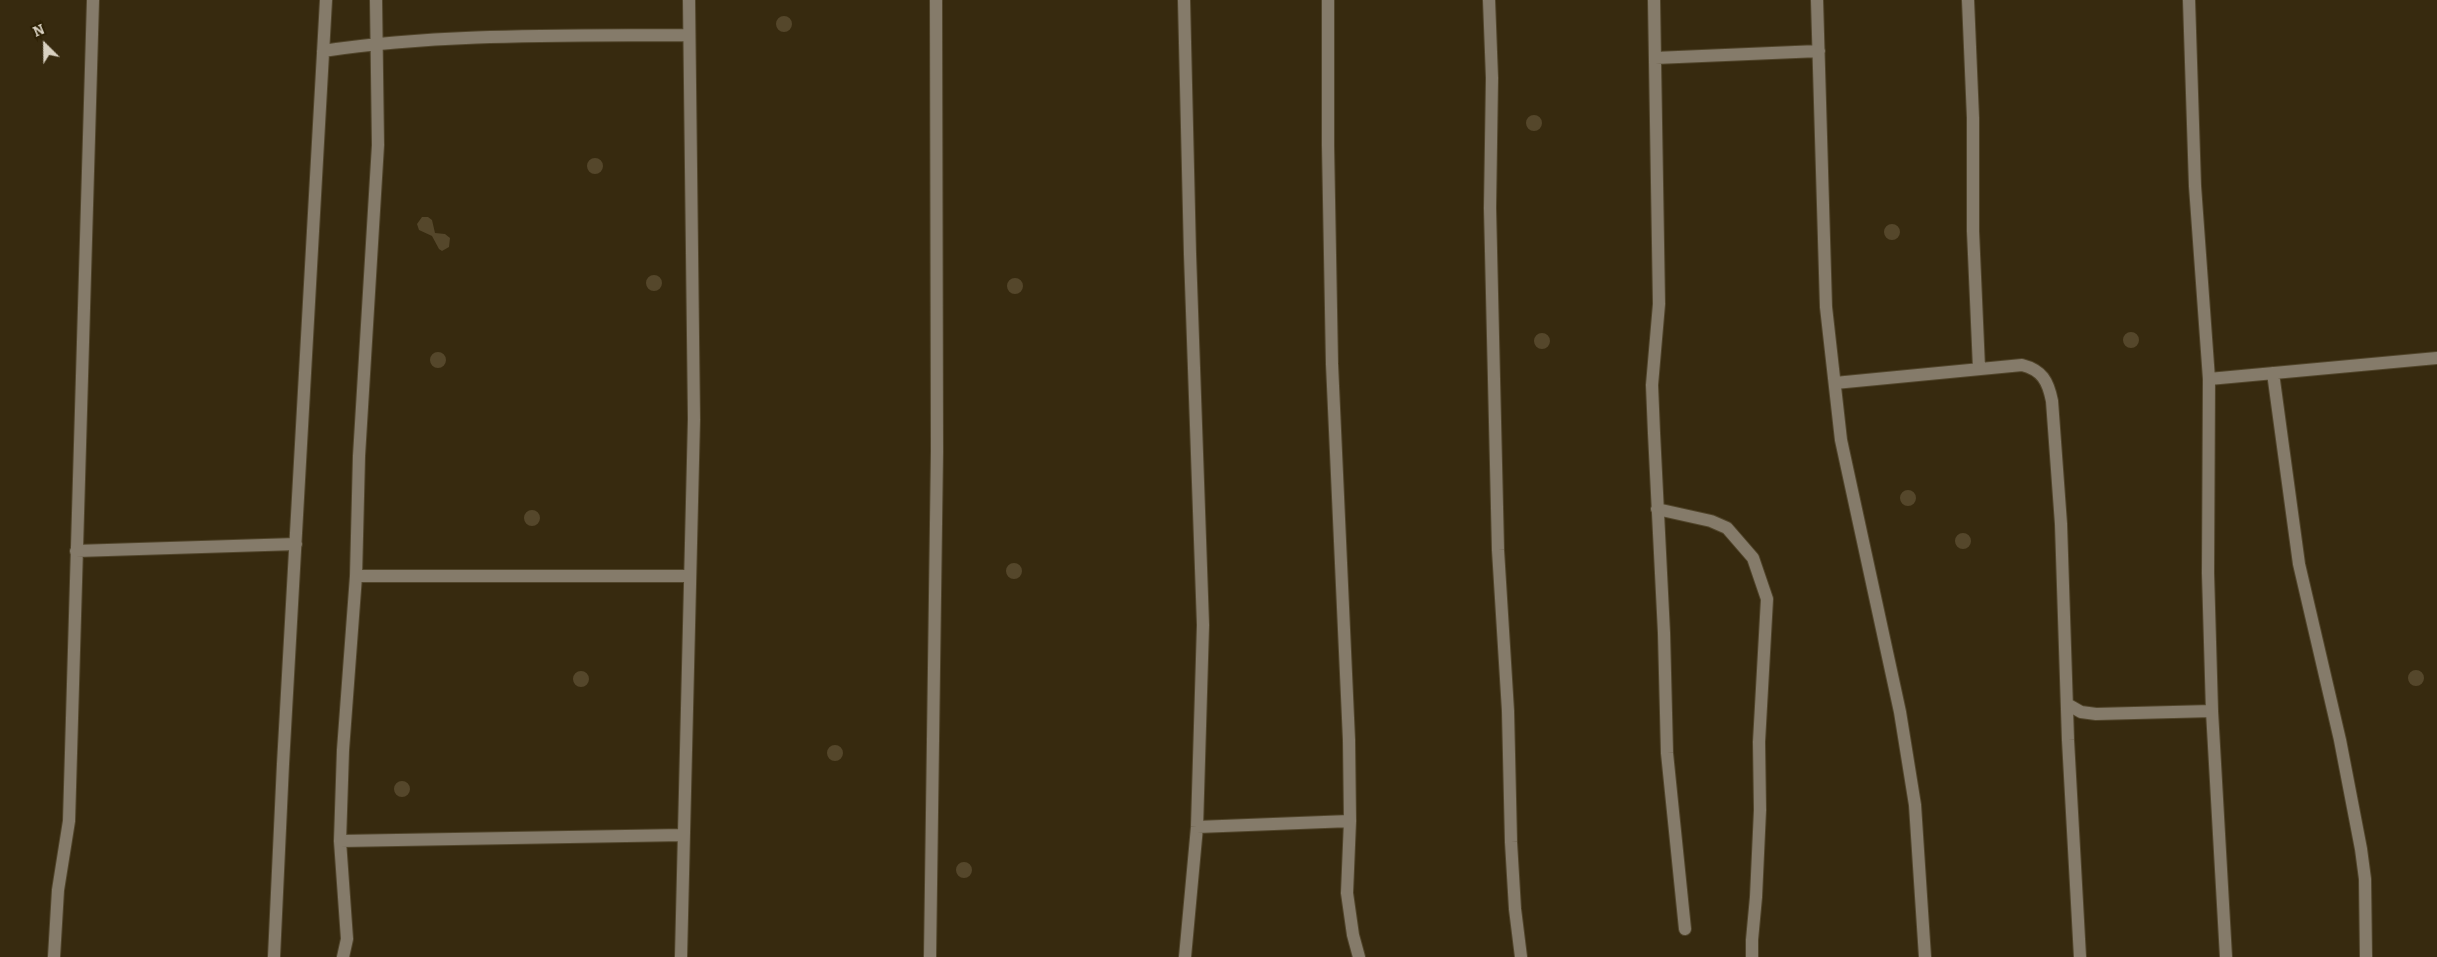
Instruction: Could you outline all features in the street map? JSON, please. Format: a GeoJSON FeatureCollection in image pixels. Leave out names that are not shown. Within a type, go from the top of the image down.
{"type":"FeatureCollection","features":[{"type":"Feature","properties":{"kind":"street"},"geometry":{"type":"LineString","coordinates":[[54,957],[58,890],[69,821],[93,0]]}},
{"type":"Feature","properties":{"kind":"street"},"geometry":{"type":"LineString","coordinates":[[274,957],[282,764],[326,0]]}},
{"type":"Feature","properties":{"kind":"street"},"geometry":{"type":"LineString","coordinates":[[343,957],[347,939],[340,841],[356,576],[359,456],[378,145],[376,0]]}},
{"type":"Feature","properties":{"kind":"street"},"geometry":{"type":"LineString","coordinates":[[681,957],[694,418],[690,0]]}},
{"type":"Feature","properties":{"kind":"street"},"geometry":{"type":"LineString","coordinates":[[930,957],[937,451],[936,0]]}},
{"type":"Feature","properties":{"kind":"street"},"geometry":{"type":"LineString","coordinates":[[1184,0],[1190,254],[1203,625],[1197,827],[1185,957]]}},
{"type":"Feature","properties":{"kind":"street"},"geometry":{"type":"LineString","coordinates":[[1328,0],[1328,145],[1332,364],[1340,507],[1350,821],[1347,893],[1359,957]]}},
{"type":"Feature","properties":{"kind":"street"},"geometry":{"type":"LineString","coordinates":[[1489,0],[1492,78],[1490,218],[1498,540],[1508,710],[1512,861],[1520,957]]}},
{"type":"Feature","properties":{"kind":"street"},"geometry":{"type":"LineString","coordinates":[[1654,0],[1659,304],[1652,385],[1667,753],[1685,930]]}},
{"type":"Feature","properties":{"kind":"street"},"geometry":{"type":"LineString","coordinates":[[1817,0],[1826,307],[1841,440],[1898,703],[1913,796],[1925,957]]}},
{"type":"Feature","properties":{"kind":"street"},"geometry":{"type":"LineString","coordinates":[[1968,0],[1973,118],[1972,230],[1979,368]]}},
{"type":"Feature","properties":{"kind":"street"},"geometry":{"type":"LineString","coordinates":[[2189,0],[2195,186],[2209,379],[2208,572],[2212,711],[2226,957]]}},
{"type":"Feature","properties":{"kind":"street"},"geometry":{"type":"LineString","coordinates":[[323,51],[378,43],[478,37],[689,36]]}},
{"type":"Feature","properties":{"kind":"street"},"geometry":{"type":"LineString","coordinates":[[1655,58],[1819,51]]}},
{"type":"Feature","properties":{"kind":"street"},"geometry":{"type":"LineString","coordinates":[[2209,379],[2437,358]]}},
{"type":"Feature","properties":{"kind":"street"},"geometry":{"type":"LineString","coordinates":[[1835,383],[2022,365],[2032,368],[2041,374],[2048,385],[2052,401],[2061,524],[2067,704],[2080,957]]}},
{"type":"Feature","properties":{"kind":"street"},"geometry":{"type":"LineString","coordinates":[[2273,373],[2300,564],[2340,740],[2361,849],[2365,880],[2366,957]]}},
{"type":"Feature","properties":{"kind":"street"},"geometry":{"type":"LineString","coordinates":[[1657,509],[1711,521],[1727,528],[1753,558],[1767,600],[1759,742],[1760,810],[1752,957]]}},
{"type":"Feature","properties":{"kind":"street"},"geometry":{"type":"LineString","coordinates":[[76,551],[296,544]]}},
{"type":"Feature","properties":{"kind":"street"},"geometry":{"type":"LineString","coordinates":[[356,576],[689,576]]}},
{"type":"Feature","properties":{"kind":"street"},"geometry":{"type":"LineString","coordinates":[[2067,704],[2081,712],[2096,714],[2212,711]]}},
{"type":"Feature","properties":{"kind":"street"},"geometry":{"type":"LineString","coordinates":[[1197,827],[1350,821]]}},
{"type":"Feature","properties":{"kind":"street"},"geometry":{"type":"LineString","coordinates":[[340,841],[683,835]]}},
{"type":"Feature","properties":{"kind":"building"},"geometry":{"type":"Polygon","coordinates":[[[781,16],[787,16],[792,21],[790,30],[781,32],[776,27],[776,21],[781,16]]]}},
{"type":"Feature","properties":{"kind":"building"},"geometry":{"type":"Polygon","coordinates":[[[1534,115],[1540,117],[1542,123],[1540,129],[1534,131],[1528,129],[1526,123],[1528,117],[1534,115]]]}},
{"type":"Feature","properties":{"kind":"building"},"geometry":{"type":"Polygon","coordinates":[[[592,158],[598,158],[603,163],[601,172],[592,174],[587,169],[587,163],[592,158]]]}},
{"type":"Feature","properties":{"kind":"building"},"geometry":{"type":"Polygon","coordinates":[[[422,217],[428,217],[432,220],[435,233],[445,234],[450,238],[449,247],[442,251],[432,236],[419,230],[417,224],[422,217]]]}},
{"type":"Feature","properties":{"kind":"building"},"geometry":{"type":"Polygon","coordinates":[[[1889,224],[1895,224],[1900,229],[1898,238],[1889,240],[1884,235],[1884,229],[1889,224]]]}},
{"type":"Feature","properties":{"kind":"building"},"geometry":{"type":"Polygon","coordinates":[[[654,275],[660,277],[662,283],[660,289],[654,291],[648,289],[646,283],[648,277],[654,275]]]}},
{"type":"Feature","properties":{"kind":"building"},"geometry":{"type":"Polygon","coordinates":[[[1015,278],[1021,280],[1023,286],[1021,292],[1015,294],[1009,292],[1007,286],[1009,280],[1015,278]]]}},
{"type":"Feature","properties":{"kind":"building"},"geometry":{"type":"Polygon","coordinates":[[[2131,332],[2137,334],[2139,340],[2137,346],[2131,348],[2125,346],[2123,340],[2125,334],[2131,332]]]}},
{"type":"Feature","properties":{"kind":"building"},"geometry":{"type":"Polygon","coordinates":[[[1539,333],[1545,333],[1550,338],[1548,347],[1539,349],[1534,344],[1534,338],[1539,333]]]}},
{"type":"Feature","properties":{"kind":"building"},"geometry":{"type":"Polygon","coordinates":[[[438,352],[444,354],[446,360],[444,366],[438,368],[432,366],[430,360],[432,354],[438,352]]]}},
{"type":"Feature","properties":{"kind":"building"},"geometry":{"type":"Polygon","coordinates":[[[1908,490],[1914,492],[1916,498],[1914,504],[1908,506],[1902,504],[1900,498],[1902,492],[1908,490]]]}},
{"type":"Feature","properties":{"kind":"building"},"geometry":{"type":"Polygon","coordinates":[[[532,510],[538,512],[540,518],[538,524],[532,526],[526,524],[524,518],[526,512],[532,510]]]}},
{"type":"Feature","properties":{"kind":"building"},"geometry":{"type":"Polygon","coordinates":[[[1963,533],[1969,535],[1971,541],[1969,547],[1963,549],[1957,547],[1955,541],[1957,535],[1963,533]]]}},
{"type":"Feature","properties":{"kind":"building"},"geometry":{"type":"Polygon","coordinates":[[[1011,563],[1017,563],[1022,568],[1020,577],[1011,579],[1006,574],[1006,568],[1011,563]]]}},
{"type":"Feature","properties":{"kind":"building"},"geometry":{"type":"Polygon","coordinates":[[[2416,670],[2422,672],[2424,678],[2422,684],[2416,686],[2410,684],[2408,678],[2410,672],[2416,670]]]}},
{"type":"Feature","properties":{"kind":"building"},"geometry":{"type":"Polygon","coordinates":[[[581,671],[587,673],[589,679],[587,685],[581,687],[575,685],[573,679],[575,673],[581,671]]]}},
{"type":"Feature","properties":{"kind":"building"},"geometry":{"type":"Polygon","coordinates":[[[835,745],[841,747],[843,753],[841,759],[835,761],[829,759],[827,753],[829,747],[835,745]]]}},
{"type":"Feature","properties":{"kind":"building"},"geometry":{"type":"Polygon","coordinates":[[[402,781],[408,783],[410,789],[408,795],[402,797],[396,795],[394,789],[396,783],[402,781]]]}},
{"type":"Feature","properties":{"kind":"building"},"geometry":{"type":"Polygon","coordinates":[[[961,862],[967,862],[972,867],[970,876],[961,878],[956,873],[956,867],[961,862]]]}}]}
